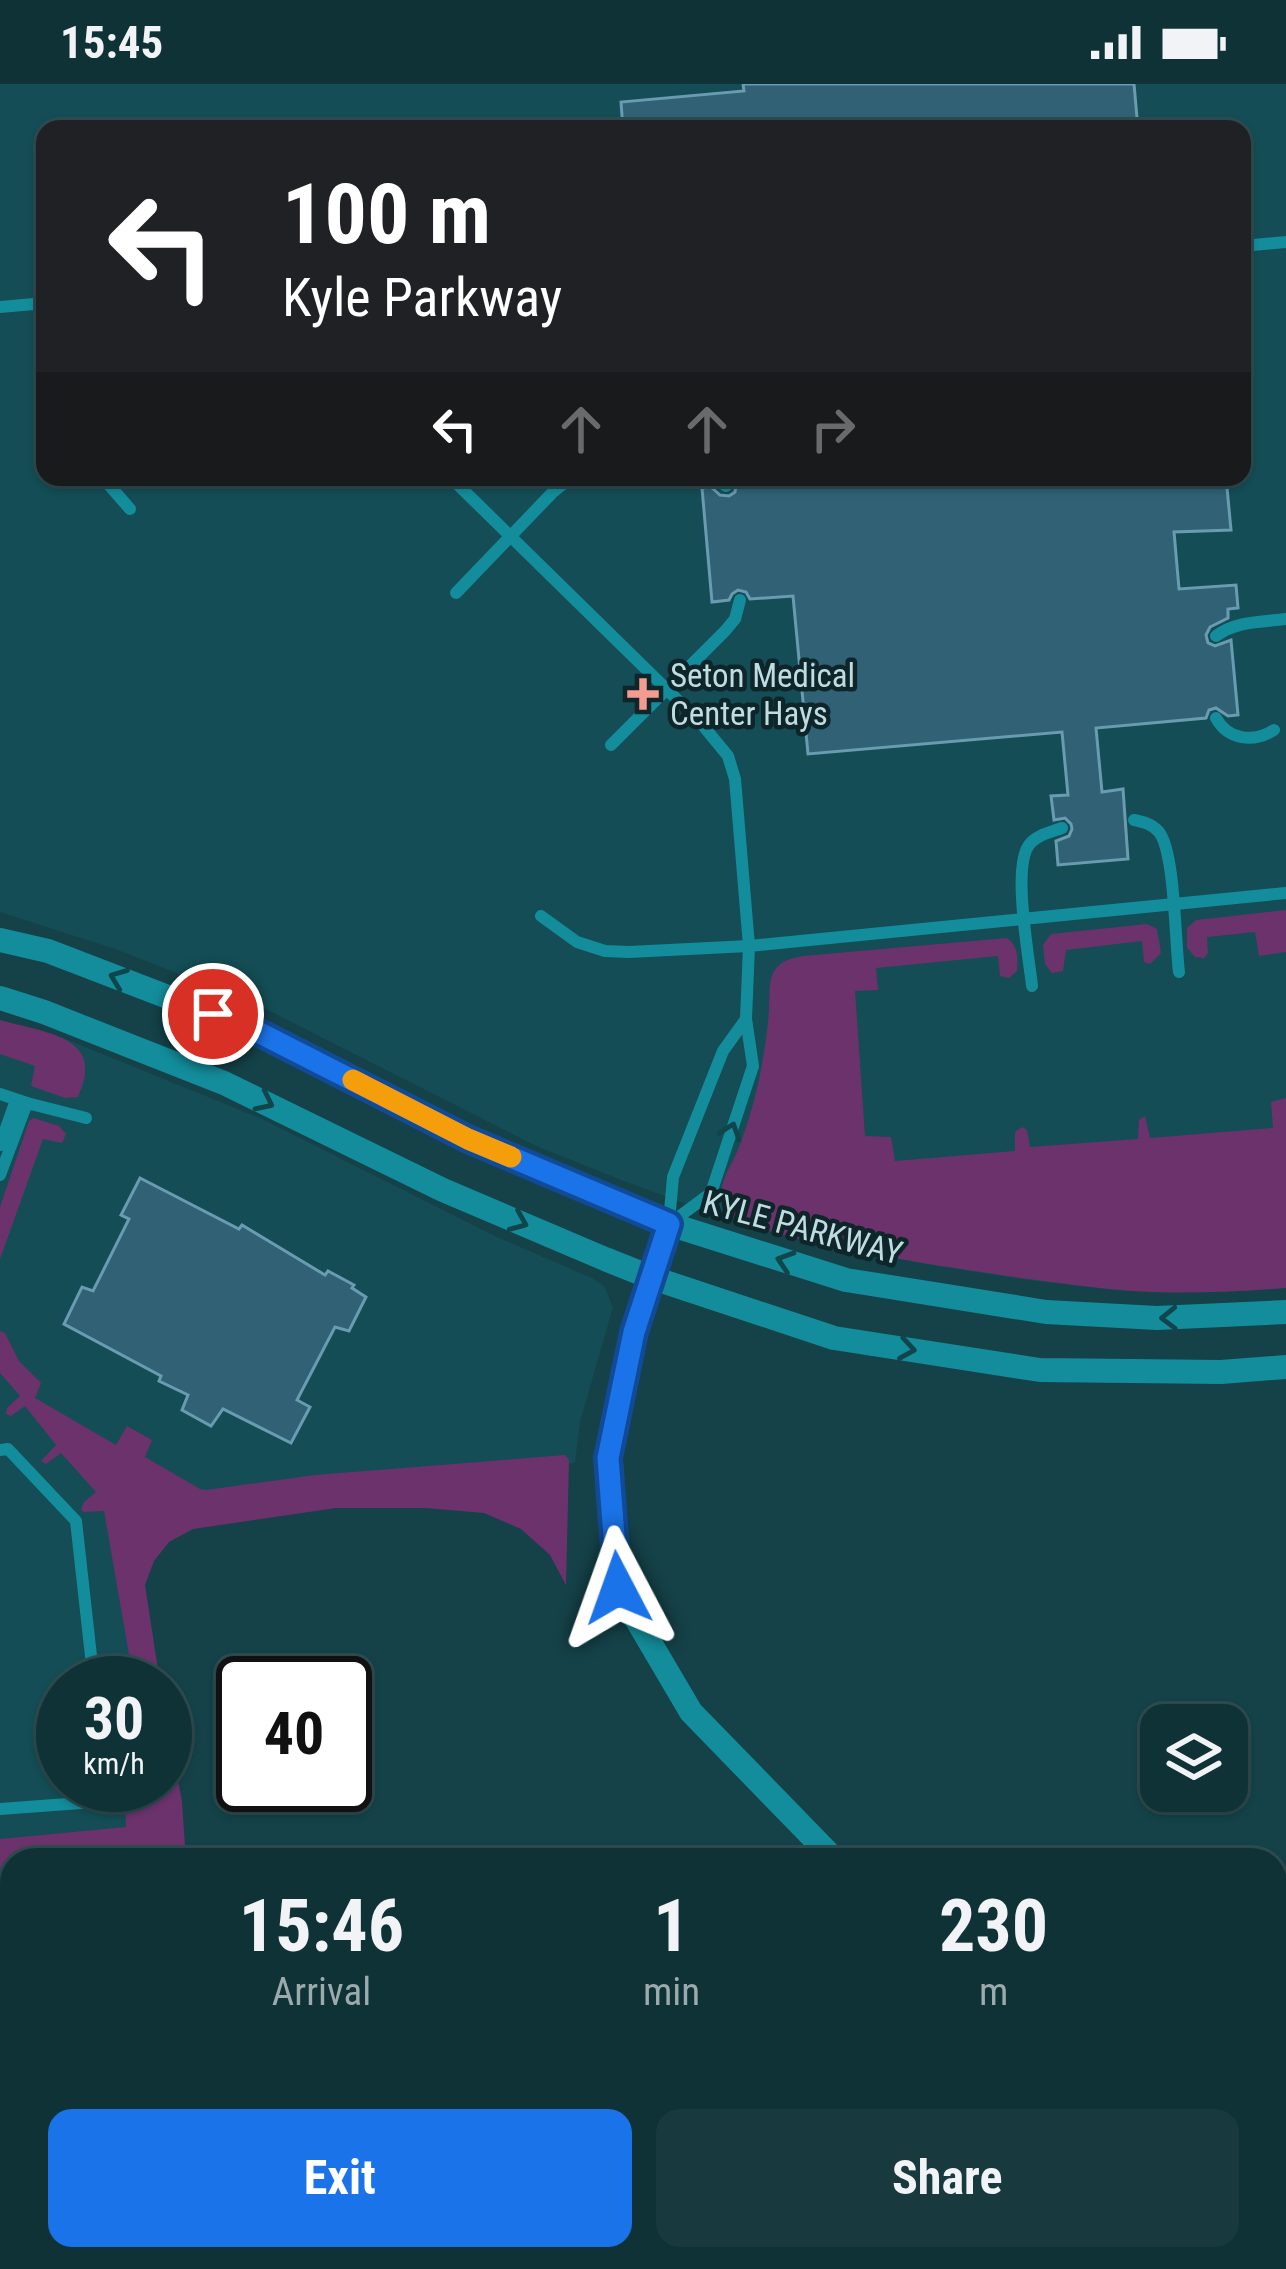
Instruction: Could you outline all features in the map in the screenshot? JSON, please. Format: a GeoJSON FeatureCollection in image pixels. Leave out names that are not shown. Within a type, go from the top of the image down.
{"type":"FeatureCollection","features":[{"type":"Feature","properties":{"kind":"street","name":"KYLE PARKWAY"},"geometry":{"type":"LineString","coordinates":[[0,940],[48,951],[254,1030],[468,1139],[669,1224],[847,1280],[1046,1312],[1157,1318],[1286,1312]]}},
{"type":"Feature","properties":{"kind":"street"},"geometry":{"type":"LineString","coordinates":[[0,998],[224,1082],[442,1190],[650,1277],[834,1338],[1040,1370],[1221,1372],[1286,1367]]}},
{"type":"Feature","properties":{"kind":"street"},"geometry":{"type":"LineString","coordinates":[[669,1224],[634,1332],[608,1458],[618,1588],[691,1712],[823,1848]]}},
{"type":"Feature","properties":{"kind":"lane"},"geometry":{"type":"LineString","coordinates":[[1251,245],[1286,242]]}},
{"type":"Feature","properties":{"kind":"lane"},"geometry":{"type":"LineString","coordinates":[[0,307],[36,304]]}},
{"type":"Feature","properties":{"kind":"lane"},"geometry":{"type":"LineString","coordinates":[[111,486],[130,509]]}},
{"type":"Feature","properties":{"kind":"lane"},"geometry":{"type":"LineString","coordinates":[[459,486],[667,689],[728,756],[739,803],[749,946],[746,1019],[754,1066],[711,1193],[669,1224]]}},
{"type":"Feature","properties":{"kind":"lane"},"geometry":{"type":"LineString","coordinates":[[456,592],[561,486]]}},
{"type":"Feature","properties":{"kind":"lane"},"geometry":{"type":"LineString","coordinates":[[611,745],[735,619],[740,599]]}},
{"type":"Feature","properties":{"kind":"lane"},"geometry":{"type":"LineString","coordinates":[[1216,636],[1231,627],[1286,620]]}},
{"type":"Feature","properties":{"kind":"lane"},"geometry":{"type":"LineString","coordinates":[[1216,718],[1228,732],[1243,738],[1263,737],[1274,730]]}},
{"type":"Feature","properties":{"kind":"lane"},"geometry":{"type":"LineString","coordinates":[[1134,820],[1148,823],[1165,844],[1179,972]]}},
{"type":"Feature","properties":{"kind":"lane"},"geometry":{"type":"LineString","coordinates":[[1032,986],[1020,878],[1024,854],[1040,836],[1062,828]]}},
{"type":"Feature","properties":{"kind":"lane"},"geometry":{"type":"LineString","coordinates":[[541,916],[577,942],[629,952],[749,946],[1286,893]]}},
{"type":"Feature","properties":{"kind":"lane"},"geometry":{"type":"LineString","coordinates":[[669,1224],[673,1177],[723,1051],[746,1019]]}},
{"type":"Feature","properties":{"kind":"lane"},"geometry":{"type":"LineString","coordinates":[[0,1094],[86,1118]]}},
{"type":"Feature","properties":{"kind":"lane"},"geometry":{"type":"LineString","coordinates":[[0,1145],[22,1102]]}},
{"type":"Feature","properties":{"kind":"lane"},"geometry":{"type":"LineString","coordinates":[[0,1175],[22,1102]]}},
{"type":"Feature","properties":{"kind":"lane"},"geometry":{"type":"LineString","coordinates":[[0,1450],[8,1449],[76,1521],[91,1656]]}},
{"type":"Feature","properties":{"kind":"lane"},"geometry":{"type":"LineString","coordinates":[[0,1809],[36,1806]]}},
{"type":"Feature","properties":{"kind":"shaded area","name":"Seton Medical Center Hays"},"geometry":{"type":"Polygon","coordinates":[[[0,84],[1286,84],[1286,1288],[1125,1291],[1028,1280],[809,1241],[733,1221],[534,1145],[258,1005],[118,950],[0,912],[0,84]]]}},
{"type":"Feature","properties":{"kind":"shaded area"},"geometry":{"type":"Polygon","coordinates":[[[1286,910],[1286,952],[1259,956],[1255,932],[1207,937],[1204,958],[1195,957],[1187,948],[1187,928],[1196,920],[1286,910]]]}},
{"type":"Feature","properties":{"kind":"shaded area"},"geometry":{"type":"Polygon","coordinates":[[[1147,924],[1157,929],[1161,953],[1150,964],[1144,962],[1142,941],[1066,950],[1063,971],[1052,973],[1045,964],[1043,945],[1051,934],[1147,924]]]}},
{"type":"Feature","properties":{"kind":"shaded area"},"geometry":{"type":"Polygon","coordinates":[[[1007,938],[1017,957],[1017,971],[1009,978],[1000,976],[998,956],[876,968],[878,990],[855,991],[865,1136],[891,1137],[895,1161],[1015,1151],[1015,1132],[1022,1127],[1030,1147],[1138,1139],[1139,1120],[1145,1116],[1150,1138],[1273,1128],[1271,1102],[1286,1098],[1286,1288],[1162,1292],[1040,1280],[790,1237],[727,1212],[722,1186],[755,1098],[777,967],[803,956],[1007,938]]]}},
{"type":"Feature","properties":{"kind":"shaded area"},"geometry":{"type":"Polygon","coordinates":[[[0,1020],[63,1038],[260,1118],[497,1237],[592,1278],[604,1286],[613,1307],[580,1422],[575,1463],[127,1508],[135,1656],[36,1656],[36,1812],[149,1812],[145,1826],[63,1848],[0,1848],[0,1020]]]}},
{"type":"Feature","properties":{"kind":"shaded area"},"geometry":{"type":"Polygon","coordinates":[[[0,1020],[52,1034],[78,1049],[85,1076],[78,1097],[65,1098],[31,1086],[35,1066],[0,1054],[0,1020]]]}},
{"type":"Feature","properties":{"kind":"shaded area"},"geometry":{"type":"Polygon","coordinates":[[[33,1118],[59,1126],[66,1134],[62,1143],[43,1139],[0,1259],[0,1207],[33,1118]]]}},
{"type":"Feature","properties":{"kind":"shaded area"},"geometry":{"type":"Polygon","coordinates":[[[0,1331],[19,1361],[41,1383],[35,1398],[116,1445],[127,1426],[152,1440],[145,1457],[206,1490],[315,1475],[565,1455],[569,1460],[566,1585],[550,1555],[521,1529],[484,1513],[336,1508],[193,1529],[169,1542],[154,1561],[145,1585],[156,1656],[129,1656],[104,1511],[81,1510],[96,1492],[61,1453],[46,1464],[41,1461],[56,1445],[25,1406],[11,1416],[6,1414],[20,1396],[0,1373],[0,1331]]]}},
{"type":"Feature","properties":{"kind":"shaded area"},"geometry":{"type":"Polygon","coordinates":[[[125,1812],[183,1812],[185,1848],[0,1848],[0,1839],[126,1827],[125,1812]]]}},
{"type":"Feature","properties":{"kind":"building"},"geometry":{"type":"Polygon","coordinates":[[[743,84],[1134,84],[1137,120],[622,120],[621,102],[744,91],[743,84]]]}},
{"type":"Feature","properties":{"kind":"building","name":"Seton Medical Center Hays"},"geometry":{"type":"Polygon","coordinates":[[[736,486],[1227,486],[1231,530],[1174,532],[1179,589],[1236,585],[1238,608],[1228,609],[1228,618],[1210,627],[1206,635],[1215,646],[1231,640],[1238,715],[1228,716],[1216,708],[1206,718],[1096,728],[1102,792],[1123,789],[1128,859],[1058,865],[1056,841],[1069,836],[1072,829],[1065,818],[1054,820],[1051,796],[1068,795],[1062,732],[808,754],[793,596],[750,599],[738,590],[729,600],[712,602],[702,488],[711,487],[720,495],[735,492],[736,486]]]}},
{"type":"Feature","properties":{"kind":"building"},"geometry":{"type":"Polygon","coordinates":[[[140,1178],[239,1229],[242,1225],[325,1275],[328,1271],[354,1285],[366,1297],[349,1331],[335,1327],[297,1400],[310,1407],[291,1443],[223,1409],[211,1426],[182,1410],[188,1395],[159,1381],[161,1376],[64,1324],[82,1287],[93,1291],[129,1219],[121,1215],[140,1178]]]}},
{"type":"Feature","properties":{"kind":"slow traffic"},"geometry":{"type":"LineString","coordinates":[[353,1080],[511,1157]]}},
{"type":"Feature","properties":{"kind":"place","name":"Seton Medical Center Hays"},"geometry":{"type":"Point","coordinates":[643,694]}},
{"type":"Feature","properties":{"kind":"route"},"geometry":{"type":"LineString","coordinates":[[213,1014],[254,1030],[468,1139],[669,1224],[634,1332],[608,1458],[618,1588]]}}]}
